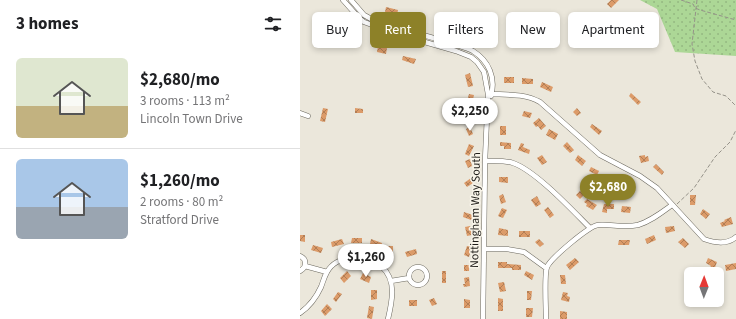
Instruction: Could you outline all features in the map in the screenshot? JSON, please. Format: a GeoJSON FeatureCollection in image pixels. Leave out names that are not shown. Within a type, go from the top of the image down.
{"type":"FeatureCollection","features":[{"type":"Feature","properties":{"kind":"street","name":"Nottingham Way South"},"geometry":{"type":"LineString","coordinates":[[343,0],[364,22],[471,57],[477,62],[484,72],[490,94]]}},
{"type":"Feature","properties":{"kind":"street","name":"Nottingham Way South"},"geometry":{"type":"LineString","coordinates":[[351,0],[364,15],[370,18]]}},
{"type":"Feature","properties":{"kind":"street","name":"Nottingham Way South"},"geometry":{"type":"LineString","coordinates":[[426,36],[466,48],[479,56],[491,72],[492,81],[488,101],[485,161],[483,319]]}},
{"type":"Feature","properties":{"kind":"street"},"geometry":{"type":"LineString","coordinates":[[490,94],[528,96],[540,102],[600,155],[647,180],[657,188],[704,239],[713,243],[719,243],[728,242],[736,237]]}},
{"type":"Feature","properties":{"kind":"street"},"geometry":{"type":"LineString","coordinates":[[300,113],[308,116]]}},
{"type":"Feature","properties":{"kind":"street"},"geometry":{"type":"LineString","coordinates":[[485,161],[513,163],[523,168],[536,177],[590,228]]}},
{"type":"Feature","properties":{"kind":"street"},"geometry":{"type":"LineString","coordinates":[[546,319],[546,268],[556,256],[590,228],[597,225],[624,226],[640,224],[673,206]]}},
{"type":"Feature","properties":{"kind":"street"},"geometry":{"type":"LineString","coordinates":[[484,248],[507,249],[524,252],[546,268]]}},
{"type":"Feature","properties":{"kind":"street"},"geometry":{"type":"LineString","coordinates":[[300,256],[304,259],[305,266]]}},
{"type":"Feature","properties":{"kind":"street"},"geometry":{"type":"LineString","coordinates":[[300,312],[311,304],[317,296],[327,272],[337,262],[345,259],[365,258],[374,261],[381,266],[388,274],[391,281],[392,298],[388,319]]}},
{"type":"Feature","properties":{"kind":"street"},"geometry":{"type":"LineString","coordinates":[[300,270],[305,266]]}},
{"type":"Feature","properties":{"kind":"street"},"geometry":{"type":"LineString","coordinates":[[305,266],[327,272]]}},
{"type":"Feature","properties":{"kind":"street"},"geometry":{"type":"LineString","coordinates":[[412,268],[423,268],[427,273],[426,281],[420,285],[414,284],[409,278],[412,268]]}},
{"type":"Feature","properties":{"kind":"street"},"geometry":{"type":"LineString","coordinates":[[391,281],[409,278]]}},
{"type":"Feature","properties":{"kind":"path"},"geometry":{"type":"LineString","coordinates":[[681,0],[693,4],[695,8],[736,20]]}},
{"type":"Feature","properties":{"kind":"path"},"geometry":{"type":"LineString","coordinates":[[697,0],[692,44],[695,61],[702,79],[713,92],[726,96],[736,106]]}},
{"type":"Feature","properties":{"kind":"path"},"geometry":{"type":"LineString","coordinates":[[673,206],[694,188],[715,157],[730,142],[736,130]]}},
{"type":"Feature","properties":{"kind":"green space"},"geometry":{"type":"Polygon","coordinates":[[[640,0],[736,0],[736,56],[675,52],[657,9],[640,0]]]}},
{"type":"Feature","properties":{"kind":"building"},"geometry":{"type":"Polygon","coordinates":[[[611,0],[619,0],[611,8],[607,4],[611,0]]]}},
{"type":"Feature","properties":{"kind":"building"},"geometry":{"type":"Polygon","coordinates":[[[386,7],[398,10],[398,12],[385,12],[386,7]]]}},
{"type":"Feature","properties":{"kind":"building"},"geometry":{"type":"Polygon","coordinates":[[[378,48],[387,48],[386,54],[377,52],[378,48]]]}},
{"type":"Feature","properties":{"kind":"building"},"geometry":{"type":"Polygon","coordinates":[[[403,56],[416,59],[414,64],[402,60],[403,56]]]}},
{"type":"Feature","properties":{"kind":"building"},"geometry":{"type":"Polygon","coordinates":[[[470,73],[473,86],[468,87],[465,75],[470,73]]]}},
{"type":"Feature","properties":{"kind":"building"},"geometry":{"type":"Polygon","coordinates":[[[504,77],[514,77],[514,83],[504,83],[504,77]]]}},
{"type":"Feature","properties":{"kind":"building"},"geometry":{"type":"Polygon","coordinates":[[[522,78],[533,79],[533,84],[522,84],[522,78]]]}},
{"type":"Feature","properties":{"kind":"building"},"geometry":{"type":"Polygon","coordinates":[[[542,82],[553,87],[551,92],[540,87],[542,82]]]}},
{"type":"Feature","properties":{"kind":"building"},"geometry":{"type":"Polygon","coordinates":[[[631,93],[641,102],[638,105],[629,96],[631,93]]]}},
{"type":"Feature","properties":{"kind":"building"},"geometry":{"type":"Polygon","coordinates":[[[469,94],[474,95],[471,108],[471,121],[465,121],[465,109],[469,94]]]}},
{"type":"Feature","properties":{"kind":"building"},"geometry":{"type":"Polygon","coordinates":[[[323,108],[328,109],[325,122],[320,121],[323,108]]]}},
{"type":"Feature","properties":{"kind":"building"},"geometry":{"type":"Polygon","coordinates":[[[355,108],[363,109],[363,113],[355,113],[355,108]]]}},
{"type":"Feature","properties":{"kind":"building"},"geometry":{"type":"Polygon","coordinates":[[[577,108],[581,113],[577,116],[573,112],[577,108]]]}},
{"type":"Feature","properties":{"kind":"building"},"geometry":{"type":"Polygon","coordinates":[[[524,111],[532,113],[530,118],[522,116],[524,111]]]}},
{"type":"Feature","properties":{"kind":"building"},"geometry":{"type":"Polygon","coordinates":[[[539,118],[546,126],[541,130],[533,123],[539,118]]]}},
{"type":"Feature","properties":{"kind":"building"},"geometry":{"type":"Polygon","coordinates":[[[592,124],[602,131],[599,135],[590,127],[592,124]]]}},
{"type":"Feature","properties":{"kind":"building"},"geometry":{"type":"Polygon","coordinates":[[[500,126],[506,126],[506,135],[500,135],[500,126]]]}},
{"type":"Feature","properties":{"kind":"building"},"geometry":{"type":"Polygon","coordinates":[[[470,127],[473,134],[469,136],[466,129],[470,127]]]}},
{"type":"Feature","properties":{"kind":"building"},"geometry":{"type":"Polygon","coordinates":[[[549,129],[558,134],[555,140],[546,135],[549,129]]]}},
{"type":"Feature","properties":{"kind":"building"},"geometry":{"type":"Polygon","coordinates":[[[500,142],[511,143],[511,149],[504,149],[504,146],[500,146],[500,142]]]}},
{"type":"Feature","properties":{"kind":"building"},"geometry":{"type":"Polygon","coordinates":[[[567,142],[574,150],[570,153],[563,146],[567,142]]]}},
{"type":"Feature","properties":{"kind":"building"},"geometry":{"type":"Polygon","coordinates":[[[521,143],[524,144],[523,147],[530,150],[529,154],[518,150],[521,143]]]}},
{"type":"Feature","properties":{"kind":"building"},"geometry":{"type":"Polygon","coordinates":[[[469,144],[474,146],[469,156],[465,154],[469,144]]]}},
{"type":"Feature","properties":{"kind":"building"},"geometry":{"type":"Polygon","coordinates":[[[542,155],[547,162],[542,165],[537,158],[542,155]]]}},
{"type":"Feature","properties":{"kind":"building"},"geometry":{"type":"Polygon","coordinates":[[[578,155],[586,161],[582,166],[575,160],[578,155]]]}},
{"type":"Feature","properties":{"kind":"building"},"geometry":{"type":"Polygon","coordinates":[[[645,155],[645,157],[648,156],[649,161],[641,163],[639,156],[645,155]]]}},
{"type":"Feature","properties":{"kind":"building"},"geometry":{"type":"Polygon","coordinates":[[[470,159],[472,166],[468,168],[465,161],[470,159]]]}},
{"type":"Feature","properties":{"kind":"building"},"geometry":{"type":"Polygon","coordinates":[[[656,164],[664,172],[662,175],[653,167],[656,164]]]}},
{"type":"Feature","properties":{"kind":"building"},"geometry":{"type":"Polygon","coordinates":[[[591,167],[599,171],[597,175],[589,171],[591,167]]]}},
{"type":"Feature","properties":{"kind":"building"},"geometry":{"type":"Polygon","coordinates":[[[499,177],[508,177],[508,183],[499,182],[499,177]]]}},
{"type":"Feature","properties":{"kind":"building"},"geometry":{"type":"Polygon","coordinates":[[[471,178],[473,183],[467,187],[464,183],[471,178]]]}},
{"type":"Feature","properties":{"kind":"building"},"geometry":{"type":"Polygon","coordinates":[[[612,178],[620,184],[617,188],[609,183],[612,178]]]}},
{"type":"Feature","properties":{"kind":"building"},"geometry":{"type":"Polygon","coordinates":[[[628,188],[634,188],[634,194],[628,194],[628,188]]]}},
{"type":"Feature","properties":{"kind":"building"},"geometry":{"type":"Polygon","coordinates":[[[580,191],[584,195],[580,199],[576,195],[580,191]]]}},
{"type":"Feature","properties":{"kind":"building"},"geometry":{"type":"Polygon","coordinates":[[[503,194],[506,202],[501,204],[499,196],[503,194]]]}},
{"type":"Feature","properties":{"kind":"building"},"geometry":{"type":"Polygon","coordinates":[[[690,195],[696,195],[695,205],[690,205],[690,195]]]}},
{"type":"Feature","properties":{"kind":"building"},"geometry":{"type":"Polygon","coordinates":[[[537,196],[541,204],[536,207],[531,200],[537,196]]]}},
{"type":"Feature","properties":{"kind":"building"},"geometry":{"type":"Polygon","coordinates":[[[587,199],[597,205],[593,210],[586,206],[587,204],[584,202],[587,199]]]}},
{"type":"Feature","properties":{"kind":"building"},"geometry":{"type":"Polygon","coordinates":[[[604,204],[614,204],[614,209],[607,209],[607,213],[602,212],[604,204]]]}},
{"type":"Feature","properties":{"kind":"building"},"geometry":{"type":"Polygon","coordinates":[[[622,206],[631,207],[630,213],[621,212],[622,206]]]}},
{"type":"Feature","properties":{"kind":"building"},"geometry":{"type":"Polygon","coordinates":[[[548,207],[554,215],[550,218],[544,210],[548,207]]]}},
{"type":"Feature","properties":{"kind":"building"},"geometry":{"type":"Polygon","coordinates":[[[502,208],[507,210],[503,218],[498,216],[502,208]]]}},
{"type":"Feature","properties":{"kind":"building"},"geometry":{"type":"Polygon","coordinates":[[[703,209],[710,214],[706,219],[700,214],[703,209]]]}},
{"type":"Feature","properties":{"kind":"building"},"geometry":{"type":"Polygon","coordinates":[[[464,212],[473,215],[471,220],[463,217],[464,212]]]}},
{"type":"Feature","properties":{"kind":"building"},"geometry":{"type":"Polygon","coordinates":[[[731,217],[733,224],[722,227],[720,223],[731,217]]]}},
{"type":"Feature","properties":{"kind":"building"},"geometry":{"type":"Polygon","coordinates":[[[470,226],[472,235],[467,236],[465,227],[470,226]]]}},
{"type":"Feature","properties":{"kind":"building"},"geometry":{"type":"Polygon","coordinates":[[[674,226],[675,231],[666,233],[665,227],[674,226]]]}},
{"type":"Feature","properties":{"kind":"building"},"geometry":{"type":"Polygon","coordinates":[[[499,228],[508,230],[508,236],[498,235],[499,228]]]}},
{"type":"Feature","properties":{"kind":"building"},"geometry":{"type":"Polygon","coordinates":[[[519,231],[530,231],[530,237],[519,237],[519,231]]]}},
{"type":"Feature","properties":{"kind":"building"},"geometry":{"type":"Polygon","coordinates":[[[300,235],[305,235],[305,242],[300,241],[300,235]]]}},
{"type":"Feature","properties":{"kind":"building"},"geometry":{"type":"Polygon","coordinates":[[[654,235],[656,240],[647,244],[645,239],[654,235]]]}},
{"type":"Feature","properties":{"kind":"building"},"geometry":{"type":"Polygon","coordinates":[[[352,238],[362,238],[362,243],[351,243],[352,238]]]}},
{"type":"Feature","properties":{"kind":"building"},"geometry":{"type":"Polygon","coordinates":[[[683,238],[689,244],[685,248],[678,242],[683,238]]]}},
{"type":"Feature","properties":{"kind":"building"},"geometry":{"type":"Polygon","coordinates":[[[342,239],[344,244],[332,247],[331,242],[342,239]]]}},
{"type":"Feature","properties":{"kind":"building"},"geometry":{"type":"Polygon","coordinates":[[[371,239],[382,243],[381,248],[370,244],[371,239]]]}},
{"type":"Feature","properties":{"kind":"building"},"geometry":{"type":"Polygon","coordinates":[[[539,239],[544,244],[540,247],[535,242],[539,239]]]}},
{"type":"Feature","properties":{"kind":"building"},"geometry":{"type":"Polygon","coordinates":[[[619,240],[630,240],[629,245],[618,245],[619,240]]]}},
{"type":"Feature","properties":{"kind":"building"},"geometry":{"type":"Polygon","coordinates":[[[313,245],[323,248],[321,253],[311,250],[313,245]]]}},
{"type":"Feature","properties":{"kind":"building"},"geometry":{"type":"Polygon","coordinates":[[[387,246],[393,246],[393,252],[387,251],[387,246]]]}},
{"type":"Feature","properties":{"kind":"building"},"geometry":{"type":"Polygon","coordinates":[[[467,246],[472,247],[469,257],[464,255],[467,246]]]}},
{"type":"Feature","properties":{"kind":"building"},"geometry":{"type":"Polygon","coordinates":[[[416,249],[417,254],[407,257],[405,252],[416,249]]]}},
{"type":"Feature","properties":{"kind":"building"},"geometry":{"type":"Polygon","coordinates":[[[575,258],[579,262],[570,270],[566,265],[575,258]]]}},
{"type":"Feature","properties":{"kind":"building"},"geometry":{"type":"Polygon","coordinates":[[[708,258],[717,262],[715,267],[710,267],[706,263],[708,258]]]}},
{"type":"Feature","properties":{"kind":"building"},"geometry":{"type":"Polygon","coordinates":[[[498,262],[521,265],[521,270],[512,270],[512,268],[498,268],[498,262]]]}},
{"type":"Feature","properties":{"kind":"building"},"geometry":{"type":"Polygon","coordinates":[[[736,263],[736,269],[726,271],[725,265],[736,263]]]}},
{"type":"Feature","properties":{"kind":"building"},"geometry":{"type":"Polygon","coordinates":[[[464,265],[469,265],[469,271],[464,271],[464,265]]]}},
{"type":"Feature","properties":{"kind":"building"},"geometry":{"type":"Polygon","coordinates":[[[347,271],[351,276],[344,283],[340,278],[347,271]]]}},
{"type":"Feature","properties":{"kind":"building"},"geometry":{"type":"Polygon","coordinates":[[[442,271],[446,271],[446,283],[442,283],[442,271]]]}},
{"type":"Feature","properties":{"kind":"building"},"geometry":{"type":"Polygon","coordinates":[[[526,271],[534,275],[532,280],[524,275],[526,271]]]}},
{"type":"Feature","properties":{"kind":"building"},"geometry":{"type":"Polygon","coordinates":[[[363,273],[371,277],[369,283],[360,279],[363,273]]]}},
{"type":"Feature","properties":{"kind":"building"},"geometry":{"type":"Polygon","coordinates":[[[560,275],[565,275],[566,284],[561,284],[560,275]]]}},
{"type":"Feature","properties":{"kind":"building"},"geometry":{"type":"Polygon","coordinates":[[[469,277],[470,286],[464,287],[464,278],[469,277]]]}},
{"type":"Feature","properties":{"kind":"building"},"geometry":{"type":"Polygon","coordinates":[[[504,282],[506,291],[500,292],[498,283],[504,282]]]}},
{"type":"Feature","properties":{"kind":"building"},"geometry":{"type":"Polygon","coordinates":[[[371,290],[377,290],[377,299],[371,300],[371,290]]]}},
{"type":"Feature","properties":{"kind":"building"},"geometry":{"type":"Polygon","coordinates":[[[527,291],[532,291],[531,300],[527,300],[527,291]]]}},
{"type":"Feature","properties":{"kind":"building"},"geometry":{"type":"Polygon","coordinates":[[[338,292],[342,294],[336,302],[333,299],[338,292]]]}},
{"type":"Feature","properties":{"kind":"building"},"geometry":{"type":"Polygon","coordinates":[[[563,292],[568,293],[567,296],[570,297],[569,302],[561,300],[563,292]]]}},
{"type":"Feature","properties":{"kind":"building"},"geometry":{"type":"Polygon","coordinates":[[[434,298],[437,304],[432,306],[429,300],[434,298]]]}},
{"type":"Feature","properties":{"kind":"building"},"geometry":{"type":"Polygon","coordinates":[[[498,298],[503,299],[503,311],[498,311],[498,298]]]}},
{"type":"Feature","properties":{"kind":"building"},"geometry":{"type":"Polygon","coordinates":[[[464,299],[470,300],[470,308],[464,308],[464,299]]]}},
{"type":"Feature","properties":{"kind":"building"},"geometry":{"type":"Polygon","coordinates":[[[409,300],[417,300],[417,306],[409,306],[409,300]]]}},
{"type":"Feature","properties":{"kind":"building"},"geometry":{"type":"Polygon","coordinates":[[[327,304],[332,309],[325,316],[321,311],[327,304]]]}},
{"type":"Feature","properties":{"kind":"building"},"geometry":{"type":"Polygon","coordinates":[[[369,306],[374,307],[372,319],[367,318],[369,306]]]}},
{"type":"Feature","properties":{"kind":"building"},"geometry":{"type":"Polygon","coordinates":[[[526,308],[533,308],[532,317],[526,317],[526,308]]]}},
{"type":"Feature","properties":{"kind":"building"},"geometry":{"type":"Polygon","coordinates":[[[560,311],[567,312],[567,319],[560,319],[560,311]]]}}]}
